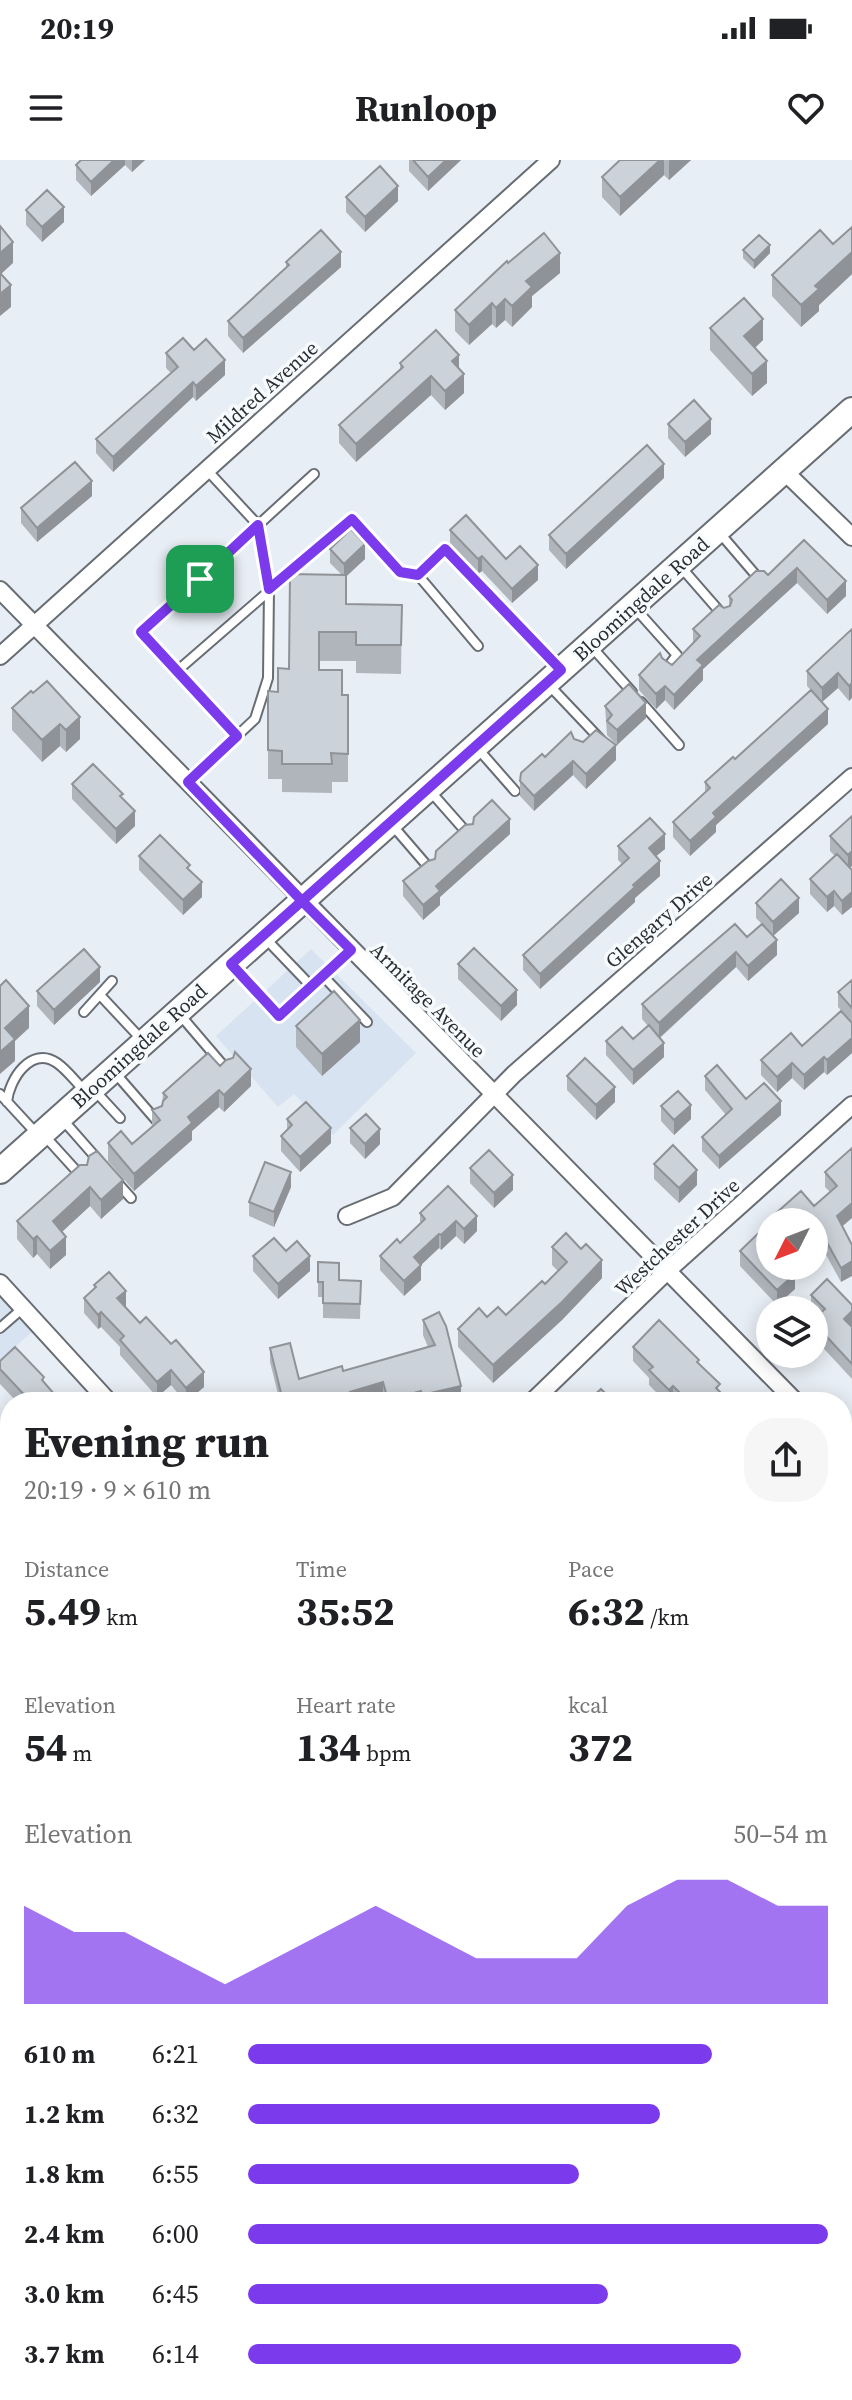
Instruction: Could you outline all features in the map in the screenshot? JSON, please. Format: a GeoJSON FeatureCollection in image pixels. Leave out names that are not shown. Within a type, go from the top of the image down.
{"type":"FeatureCollection","features":[{"type":"Feature","properties":{"kind":"main road","name":"Bloomingdale Road"},"geometry":{"type":"LineString","coordinates":[[0,1171],[852,410]]}},
{"type":"Feature","properties":{"kind":"street","name":"Mildred Avenue"},"geometry":{"type":"LineString","coordinates":[[0,656],[551,160]]}},
{"type":"Feature","properties":{"kind":"street"},"geometry":{"type":"LineString","coordinates":[[784,471],[852,537]]}},
{"type":"Feature","properties":{"kind":"street","name":"Armitage Avenue"},"geometry":{"type":"LineString","coordinates":[[0,590],[786,1392]]}},
{"type":"Feature","properties":{"kind":"street","name":"Glengary Drive"},"geometry":{"type":"LineString","coordinates":[[347,1216],[393,1197],[514,1074],[852,777]]}},
{"type":"Feature","properties":{"kind":"street","name":"Westchester Drive"},"geometry":{"type":"LineString","coordinates":[[542,1392],[667,1271],[852,1105]]}},
{"type":"Feature","properties":{"kind":"street"},"geometry":{"type":"LineString","coordinates":[[0,1283],[100,1392]]}},
{"type":"Feature","properties":{"kind":"lane"},"geometry":{"type":"LineString","coordinates":[[188,782],[255,719],[268,678],[269,589],[258,525],[206,469]]}},
{"type":"Feature","properties":{"kind":"lane"},"geometry":{"type":"LineString","coordinates":[[237,736],[141,632],[314,474]]}},
{"type":"Feature","properties":{"kind":"lane"},"geometry":{"type":"LineString","coordinates":[[177,671],[352,519],[400,572],[418,575],[478,646]]}},
{"type":"Feature","properties":{"kind":"lane"},"geometry":{"type":"LineString","coordinates":[[717,531],[760,580]]}},
{"type":"Feature","properties":{"kind":"lane"},"geometry":{"type":"LineString","coordinates":[[418,575],[445,549],[554,676],[592,732],[603,742]]}},
{"type":"Feature","properties":{"kind":"lane"},"geometry":{"type":"LineString","coordinates":[[679,565],[725,616]]}},
{"type":"Feature","properties":{"kind":"lane"},"geometry":{"type":"LineString","coordinates":[[633,606],[677,655],[667,668]]}},
{"type":"Feature","properties":{"kind":"lane"},"geometry":{"type":"LineString","coordinates":[[590,645],[679,745]]}},
{"type":"Feature","properties":{"kind":"lane"},"geometry":{"type":"LineString","coordinates":[[585,740],[592,732]]}},
{"type":"Feature","properties":{"kind":"lane"},"geometry":{"type":"LineString","coordinates":[[475,746],[515,791]]}},
{"type":"Feature","properties":{"kind":"lane"},"geometry":{"type":"LineString","coordinates":[[428,789],[468,834]]}},
{"type":"Feature","properties":{"kind":"lane"},"geometry":{"type":"LineString","coordinates":[[389,823],[430,869]]}},
{"type":"Feature","properties":{"kind":"lane"},"geometry":{"type":"LineString","coordinates":[[263,936],[311,986]]}},
{"type":"Feature","properties":{"kind":"lane"},"geometry":{"type":"LineString","coordinates":[[231,964],[279,1016],[351,950]]}},
{"type":"Feature","properties":{"kind":"lane"},"geometry":{"type":"LineString","coordinates":[[323,976],[367,1022]]}},
{"type":"Feature","properties":{"kind":"lane"},"geometry":{"type":"LineString","coordinates":[[84,1012],[112,981]]}},
{"type":"Feature","properties":{"kind":"lane"},"geometry":{"type":"LineString","coordinates":[[100,995],[144,1042]]}},
{"type":"Feature","properties":{"kind":"lane"},"geometry":{"type":"LineString","coordinates":[[178,1012],[228,1071]]}},
{"type":"Feature","properties":{"kind":"lane"},"geometry":{"type":"LineString","coordinates":[[7,1102],[8,1090],[18,1072],[36,1059],[47,1059],[56,1062],[120,1118]]}},
{"type":"Feature","properties":{"kind":"lane"},"geometry":{"type":"LineString","coordinates":[[112,1070],[156,1120]]}},
{"type":"Feature","properties":{"kind":"lane"},"geometry":{"type":"LineString","coordinates":[[0,1094],[131,1198]]}},
{"type":"Feature","properties":{"kind":"lane"},"geometry":{"type":"LineString","coordinates":[[47,1129],[83,1178]]}},
{"type":"Feature","properties":{"kind":"lane"},"geometry":{"type":"LineString","coordinates":[[0,1328],[23,1308]]}},
{"type":"Feature","properties":{"kind":"shaded area"},"geometry":{"type":"Polygon","coordinates":[[[311,949],[416,1053],[333,1135],[294,1094],[278,1107],[216,1036],[311,949]]]}},
{"type":"Feature","properties":{"kind":"shaded area"},"geometry":{"type":"Polygon","coordinates":[[[0,1280],[39,1326],[0,1360],[0,1280]]]}},
{"type":"Feature","properties":{"kind":"building"},"geometry":{"type":"Polygon","coordinates":[[[81,160],[114,160],[91,182],[76,165],[81,160]]]}},
{"type":"Feature","properties":{"kind":"building"},"geometry":{"type":"Polygon","coordinates":[[[413,160],[446,160],[428,177],[413,160]]]}},
{"type":"Feature","properties":{"kind":"building"},"geometry":{"type":"Polygon","coordinates":[[[620,160],[660,160],[620,197],[602,177],[620,160]]]}},
{"type":"Feature","properties":{"kind":"building"},"geometry":{"type":"Polygon","coordinates":[[[380,166],[398,186],[365,217],[346,197],[380,166]]]}},
{"type":"Feature","properties":{"kind":"building"},"geometry":{"type":"Polygon","coordinates":[[[47,190],[64,207],[42,227],[26,210],[47,190]]]}},
{"type":"Feature","properties":{"kind":"building"},"geometry":{"type":"Polygon","coordinates":[[[0,226],[13,242],[0,253],[0,226]]]}},
{"type":"Feature","properties":{"kind":"building"},"geometry":{"type":"Polygon","coordinates":[[[852,227],[852,252],[815,286],[819,289],[801,305],[772,275],[820,230],[833,244],[852,227]]]}},
{"type":"Feature","properties":{"kind":"building"},"geometry":{"type":"Polygon","coordinates":[[[321,230],[341,252],[243,338],[228,321],[289,265],[286,262],[321,230]]]}},
{"type":"Feature","properties":{"kind":"building"},"geometry":{"type":"Polygon","coordinates":[[[544,233],[560,253],[526,281],[532,287],[512,306],[505,299],[496,308],[492,303],[469,325],[455,310],[507,261],[544,233]]]}},
{"type":"Feature","properties":{"kind":"building"},"geometry":{"type":"Polygon","coordinates":[[[759,235],[770,245],[754,261],[743,250],[759,235]]]}},
{"type":"Feature","properties":{"kind":"building"},"geometry":{"type":"Polygon","coordinates":[[[0,273],[11,285],[0,294],[0,273]]]}},
{"type":"Feature","properties":{"kind":"building"},"geometry":{"type":"Polygon","coordinates":[[[744,298],[763,319],[744,336],[767,361],[752,374],[710,328],[744,298]]]}},
{"type":"Feature","properties":{"kind":"building"},"geometry":{"type":"Polygon","coordinates":[[[436,330],[459,355],[452,361],[464,374],[445,391],[431,376],[356,444],[339,425],[403,367],[400,363],[436,330]]]}},
{"type":"Feature","properties":{"kind":"building"},"geometry":{"type":"Polygon","coordinates":[[[183,338],[194,350],[206,339],[225,360],[196,386],[193,382],[113,457],[96,439],[178,367],[166,353],[183,338]]]}},
{"type":"Feature","properties":{"kind":"building"},"geometry":{"type":"Polygon","coordinates":[[[694,400],[711,419],[685,442],[668,424],[694,400]]]}},
{"type":"Feature","properties":{"kind":"building"},"geometry":{"type":"Polygon","coordinates":[[[647,445],[664,464],[566,554],[549,535],[647,445]]]}},
{"type":"Feature","properties":{"kind":"building"},"geometry":{"type":"Polygon","coordinates":[[[75,462],[92,481],[37,528],[21,508],[75,462]]]}},
{"type":"Feature","properties":{"kind":"building"},"geometry":{"type":"Polygon","coordinates":[[[466,515],[506,559],[520,546],[538,565],[512,589],[482,556],[478,559],[450,530],[466,515]]]}},
{"type":"Feature","properties":{"kind":"building"},"geometry":{"type":"Polygon","coordinates":[[[351,529],[365,544],[344,564],[330,549],[351,529]]]}},
{"type":"Feature","properties":{"kind":"building"},"geometry":{"type":"Polygon","coordinates":[[[804,540],[846,581],[827,600],[797,568],[697,660],[703,665],[674,695],[665,686],[656,694],[639,675],[660,653],[672,665],[700,636],[693,629],[719,605],[724,608],[730,606],[732,600],[729,596],[756,571],[764,571],[768,575],[804,540]]]}},
{"type":"Feature","properties":{"kind":"building"},"geometry":{"type":"Polygon","coordinates":[[[290,574],[346,575],[346,604],[402,605],[401,645],[356,645],[356,632],[319,632],[319,670],[342,670],[342,695],[348,695],[348,754],[331,753],[332,764],[282,764],[282,751],[268,750],[268,691],[278,692],[278,668],[289,669],[290,574]]]}},
{"type":"Feature","properties":{"kind":"building"},"geometry":{"type":"Polygon","coordinates":[[[852,629],[852,683],[849,686],[838,673],[822,688],[807,671],[852,629]]]}},
{"type":"Feature","properties":{"kind":"building"},"geometry":{"type":"Polygon","coordinates":[[[47,681],[80,717],[66,730],[60,724],[42,740],[12,708],[47,681]]]}},
{"type":"Feature","properties":{"kind":"building"},"geometry":{"type":"Polygon","coordinates":[[[629,684],[646,703],[617,730],[607,721],[612,715],[605,706],[629,684]]]}},
{"type":"Feature","properties":{"kind":"building"},"geometry":{"type":"Polygon","coordinates":[[[811,690],[828,709],[713,813],[716,817],[690,841],[673,822],[710,788],[705,782],[811,690]]]}},
{"type":"Feature","properties":{"kind":"building"},"geometry":{"type":"Polygon","coordinates":[[[596,730],[616,745],[586,774],[573,761],[534,796],[520,781],[521,773],[542,754],[545,757],[571,732],[574,739],[583,742],[596,730]]]}},
{"type":"Feature","properties":{"kind":"building"},"geometry":{"type":"Polygon","coordinates":[[[93,764],[135,811],[116,829],[72,784],[93,764]]]}},
{"type":"Feature","properties":{"kind":"building"},"geometry":{"type":"Polygon","coordinates":[[[492,800],[510,819],[436,886],[440,891],[423,905],[403,881],[435,859],[436,851],[465,825],[473,824],[474,817],[492,800]]]}},
{"type":"Feature","properties":{"kind":"building"},"geometry":{"type":"Polygon","coordinates":[[[852,816],[852,851],[848,855],[830,836],[852,816]]]}},
{"type":"Feature","properties":{"kind":"building"},"geometry":{"type":"Polygon","coordinates":[[[650,818],[665,834],[649,848],[660,861],[540,974],[523,955],[629,858],[618,846],[650,818]]]}},
{"type":"Feature","properties":{"kind":"building"},"geometry":{"type":"Polygon","coordinates":[[[160,835],[202,882],[183,900],[139,856],[160,835]]]}},
{"type":"Feature","properties":{"kind":"building"},"geometry":{"type":"Polygon","coordinates":[[[837,854],[852,870],[852,892],[842,901],[834,891],[827,897],[810,879],[837,854]]]}},
{"type":"Feature","properties":{"kind":"building"},"geometry":{"type":"Polygon","coordinates":[[[781,879],[799,898],[773,922],[756,903],[781,879]]]}},
{"type":"Feature","properties":{"kind":"building"},"geometry":{"type":"Polygon","coordinates":[[[735,924],[747,937],[762,924],[777,940],[748,966],[736,952],[659,1023],[642,1004],[735,924]]]}},
{"type":"Feature","properties":{"kind":"building"},"geometry":{"type":"Polygon","coordinates":[[[474,948],[517,990],[501,1006],[458,964],[474,948]]]}},
{"type":"Feature","properties":{"kind":"building"},"geometry":{"type":"Polygon","coordinates":[[[84,949],[100,967],[54,1010],[37,991],[84,949]]]}},
{"type":"Feature","properties":{"kind":"building"},"geometry":{"type":"Polygon","coordinates":[[[6,980],[29,1006],[5,1028],[15,1039],[0,1052],[0,986],[6,980]]]}},
{"type":"Feature","properties":{"kind":"building"},"geometry":{"type":"Polygon","coordinates":[[[852,980],[852,1008],[838,992],[852,980]]]}},
{"type":"Feature","properties":{"kind":"building"},"geometry":{"type":"Polygon","coordinates":[[[334,991],[360,1020],[322,1054],[296,1026],[334,991]]]}},
{"type":"Feature","properties":{"kind":"building"},"geometry":{"type":"Polygon","coordinates":[[[841,1011],[852,1023],[852,1038],[804,1075],[792,1063],[777,1077],[761,1060],[791,1033],[802,1046],[841,1011]]]}},
{"type":"Feature","properties":{"kind":"building"},"geometry":{"type":"Polygon","coordinates":[[[649,1025],[664,1043],[633,1070],[606,1041],[622,1027],[633,1039],[649,1025]]]}},
{"type":"Feature","properties":{"kind":"building"},"geometry":{"type":"Polygon","coordinates":[[[235,1052],[251,1069],[224,1095],[219,1090],[188,1117],[192,1123],[134,1174],[108,1143],[121,1131],[132,1144],[160,1120],[152,1110],[162,1106],[167,1097],[163,1093],[208,1053],[220,1066],[233,1058],[235,1052]]]}},
{"type":"Feature","properties":{"kind":"building"},"geometry":{"type":"Polygon","coordinates":[[[585,1058],[615,1087],[596,1105],[567,1076],[585,1058]]]}},
{"type":"Feature","properties":{"kind":"building"},"geometry":{"type":"Polygon","coordinates":[[[717,1065],[746,1099],[764,1083],[781,1101],[719,1156],[702,1137],[732,1109],[705,1076],[717,1065]]]}},
{"type":"Feature","properties":{"kind":"building"},"geometry":{"type":"Polygon","coordinates":[[[678,1091],[691,1105],[674,1120],[661,1106],[678,1091]]]}},
{"type":"Feature","properties":{"kind":"building"},"geometry":{"type":"Polygon","coordinates":[[[306,1102],[331,1128],[300,1157],[281,1136],[292,1125],[287,1119],[306,1102]]]}},
{"type":"Feature","properties":{"kind":"building"},"geometry":{"type":"Polygon","coordinates":[[[366,1114],[380,1129],[365,1144],[350,1128],[366,1114]]]}},
{"type":"Feature","properties":{"kind":"building"},"geometry":{"type":"Polygon","coordinates":[[[673,1145],[697,1170],[679,1188],[654,1164],[673,1145]]]}},
{"type":"Feature","properties":{"kind":"building"},"geometry":{"type":"Polygon","coordinates":[[[852,1148],[852,1203],[837,1216],[852,1245],[852,1261],[841,1268],[828,1244],[828,1208],[782,1208],[801,1191],[814,1206],[837,1186],[825,1172],[852,1148]]]}},
{"type":"Feature","properties":{"kind":"building"},"geometry":{"type":"Polygon","coordinates":[[[489,1150],[513,1175],[494,1193],[470,1168],[489,1150]]]}},
{"type":"Feature","properties":{"kind":"building"},"geometry":{"type":"Polygon","coordinates":[[[97,1151],[123,1180],[101,1200],[90,1187],[53,1221],[66,1237],[50,1251],[37,1236],[33,1239],[17,1221],[80,1165],[87,1165],[89,1156],[97,1151]]]}},
{"type":"Feature","properties":{"kind":"building"},"geometry":{"type":"Polygon","coordinates":[[[265,1162],[291,1172],[274,1212],[249,1202],[265,1162]]]}},
{"type":"Feature","properties":{"kind":"building"},"geometry":{"type":"Polygon","coordinates":[[[448,1186],[477,1216],[464,1229],[456,1221],[439,1234],[414,1257],[421,1265],[404,1281],[380,1256],[397,1239],[400,1243],[425,1219],[420,1213],[448,1186]]]}},
{"type":"Feature","properties":{"kind":"building"},"geometry":{"type":"Polygon","coordinates":[[[566,1233],[581,1249],[586,1244],[602,1260],[562,1302],[493,1365],[458,1329],[479,1308],[487,1317],[498,1307],[506,1315],[542,1281],[545,1284],[567,1262],[552,1247],[566,1233]]]}},
{"type":"Feature","properties":{"kind":"building"},"geometry":{"type":"Polygon","coordinates":[[[756,1236],[756,1268],[740,1251],[756,1236]]]}},
{"type":"Feature","properties":{"kind":"building"},"geometry":{"type":"Polygon","coordinates":[[[274,1238],[286,1251],[297,1241],[310,1256],[278,1284],[253,1256],[274,1238]]]}},
{"type":"Feature","properties":{"kind":"building"},"geometry":{"type":"Polygon","coordinates":[[[318,1262],[339,1263],[339,1280],[361,1281],[360,1304],[323,1303],[323,1282],[318,1282],[318,1262]]]}},
{"type":"Feature","properties":{"kind":"building"},"geometry":{"type":"Polygon","coordinates":[[[109,1272],[126,1291],[117,1298],[140,1323],[146,1317],[171,1344],[176,1340],[204,1372],[186,1388],[171,1370],[157,1382],[120,1340],[124,1336],[101,1312],[98,1315],[84,1298],[109,1272]]]}},
{"type":"Feature","properties":{"kind":"building"},"geometry":{"type":"Polygon","coordinates":[[[768,1280],[788,1280],[777,1290],[768,1280]]]}},
{"type":"Feature","properties":{"kind":"building"},"geometry":{"type":"Polygon","coordinates":[[[828,1280],[852,1305],[852,1311],[844,1319],[852,1327],[852,1364],[828,1338],[828,1296],[811,1295],[828,1280]]]}},
{"type":"Feature","properties":{"kind":"building"},"geometry":{"type":"Polygon","coordinates":[[[439,1312],[446,1326],[461,1386],[435,1392],[386,1392],[383,1382],[350,1392],[281,1392],[270,1348],[290,1343],[299,1379],[342,1366],[343,1371],[435,1345],[423,1320],[439,1312]]]}},
{"type":"Feature","properties":{"kind":"building"},"geometry":{"type":"Polygon","coordinates":[[[659,1320],[720,1384],[716,1388],[720,1392],[679,1392],[673,1386],[669,1390],[649,1370],[653,1367],[633,1347],[659,1320]]]}},
{"type":"Feature","properties":{"kind":"building"},"geometry":{"type":"Polygon","coordinates":[[[15,1347],[44,1377],[42,1380],[52,1392],[22,1392],[0,1369],[0,1361],[15,1347]]]}},
{"type":"Feature","properties":{"kind":"route"},"geometry":{"type":"LineString","coordinates":[[200,579],[141,632],[237,736],[188,782],[302,901],[231,964],[279,1016],[351,950],[302,901],[561,670],[445,549],[418,575],[400,572],[352,519],[269,589],[258,525],[200,579]]}}]}
